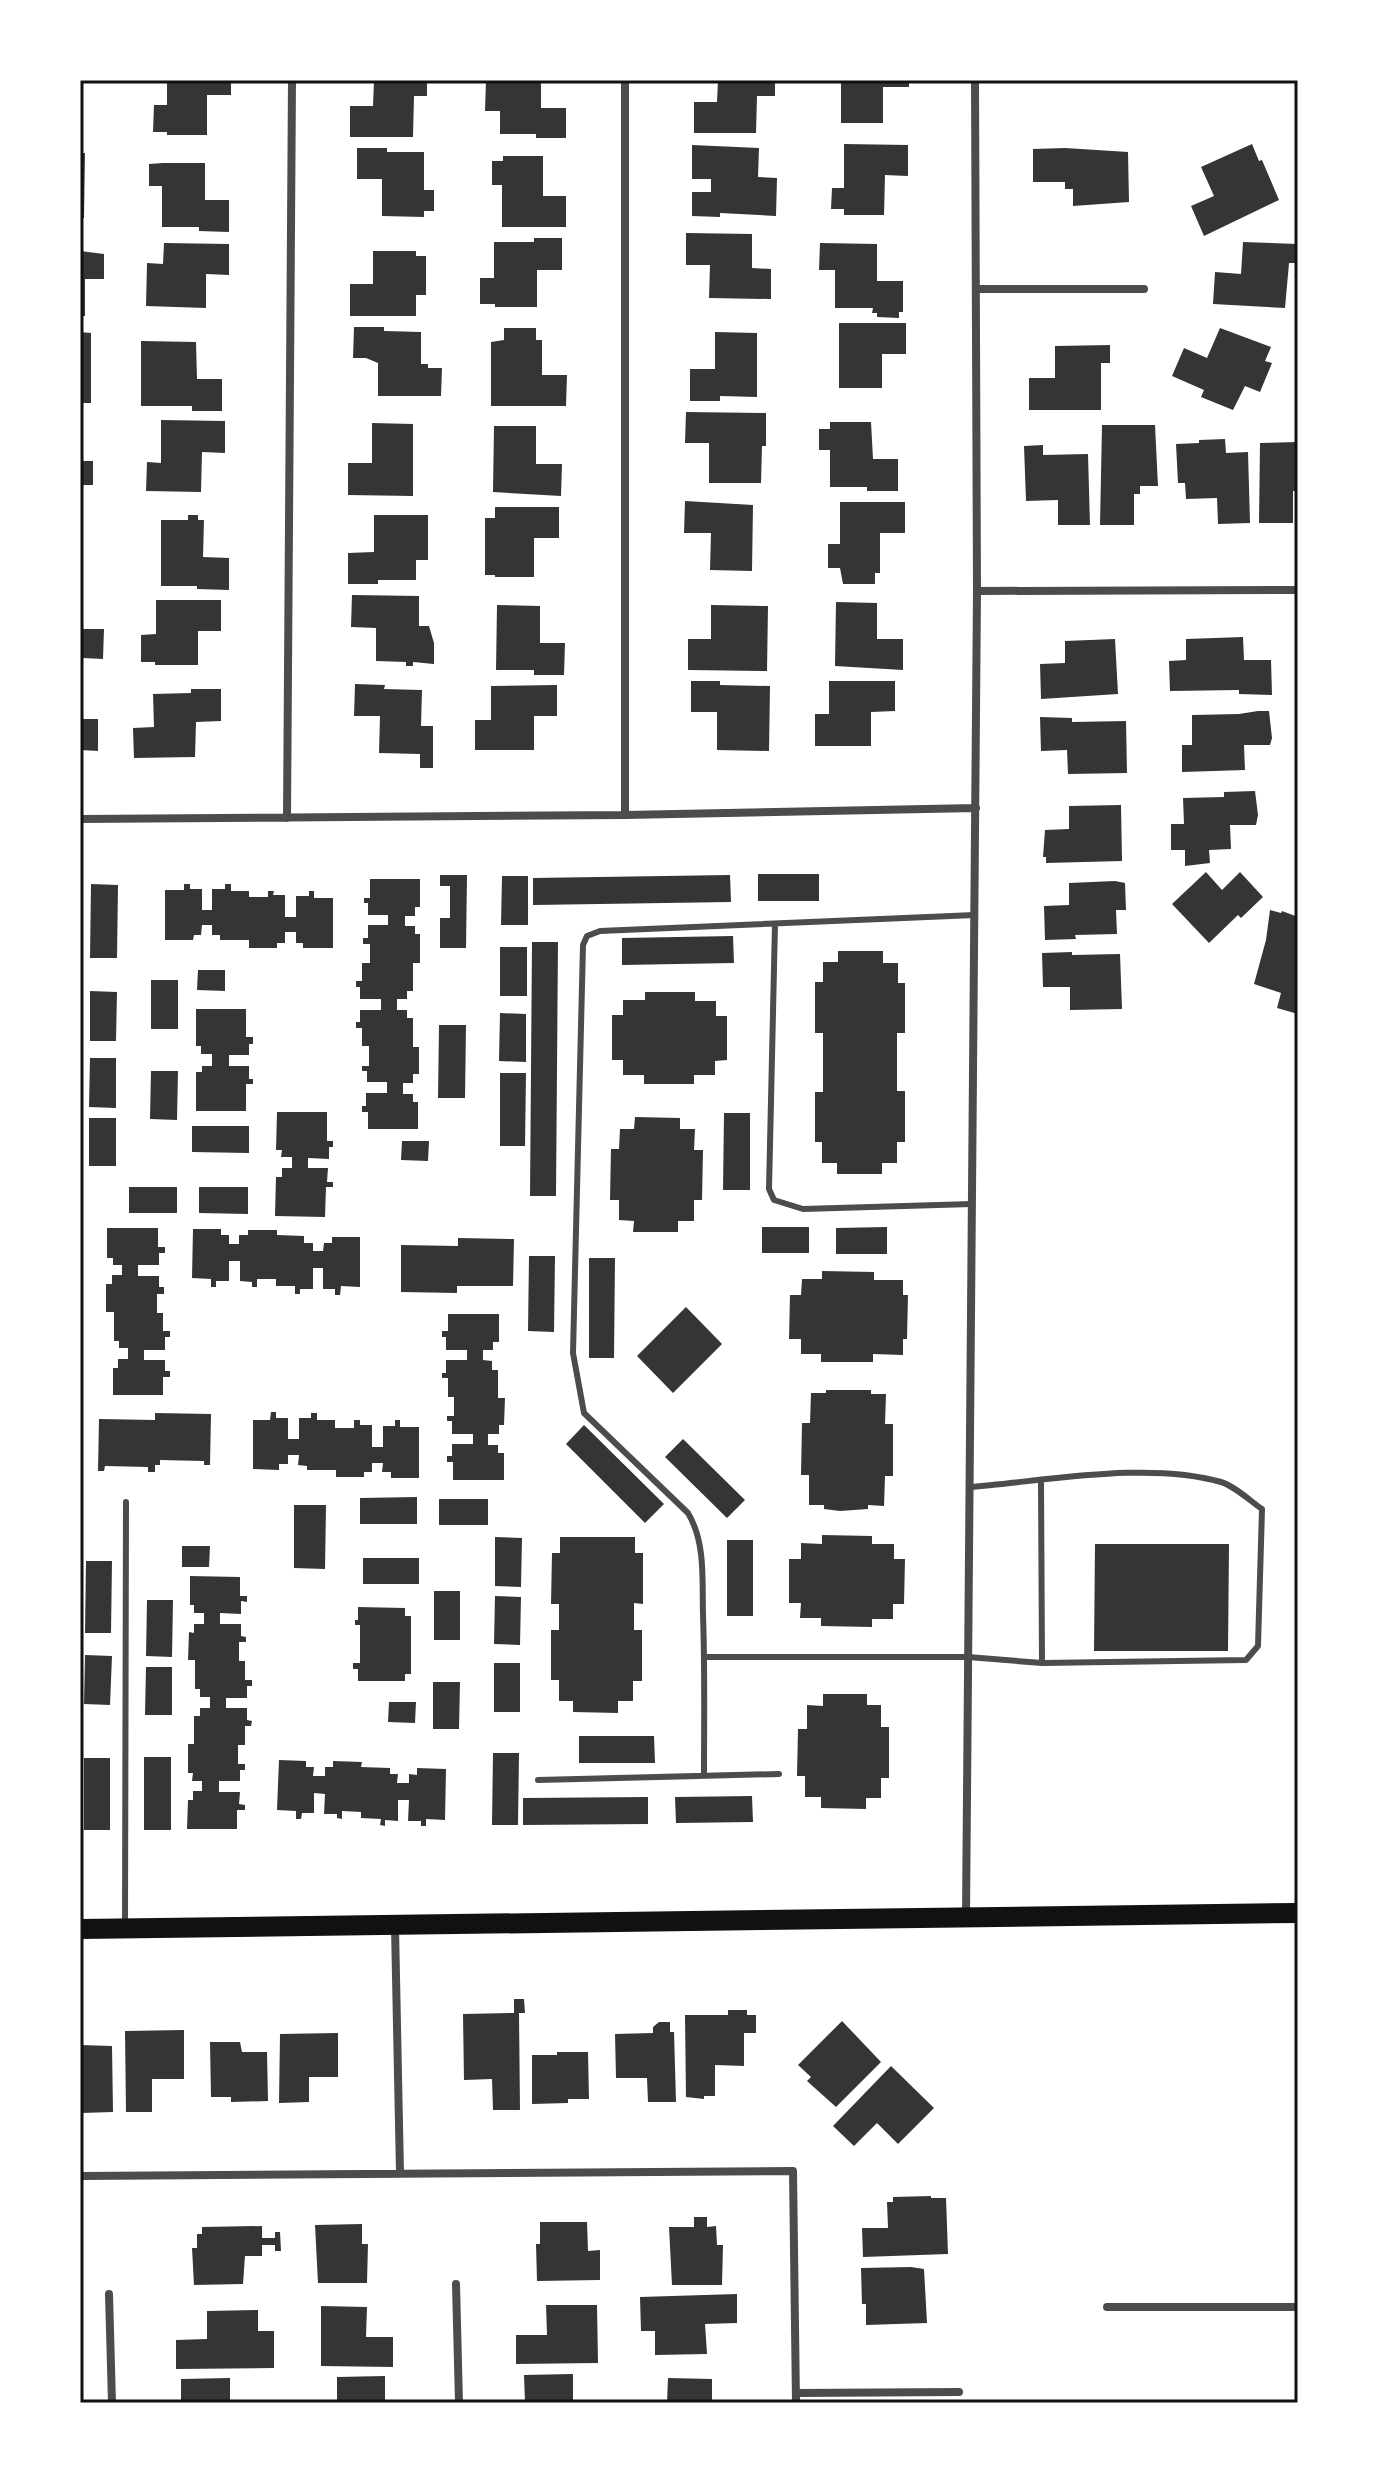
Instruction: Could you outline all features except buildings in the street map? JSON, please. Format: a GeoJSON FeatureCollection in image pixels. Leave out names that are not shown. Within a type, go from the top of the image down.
{"type":"FeatureCollection","features":[{"type":"Feature","properties":{"kind":"main road"},"geometry":{"type":"LineString","coordinates":[[80,1929],[1298,1913]]}},
{"type":"Feature","properties":{"kind":"street"},"geometry":{"type":"LineString","coordinates":[[287,818],[292,80]]}},
{"type":"Feature","properties":{"kind":"street"},"geometry":{"type":"LineString","coordinates":[[625,80],[625,815]]}},
{"type":"Feature","properties":{"kind":"street"},"geometry":{"type":"LineString","coordinates":[[966,1917],[976,808],[975,80]]}},
{"type":"Feature","properties":{"kind":"street"},"geometry":{"type":"LineString","coordinates":[[976,289],[1144,289]]}},
{"type":"Feature","properties":{"kind":"street"},"geometry":{"type":"LineString","coordinates":[[977,591],[1298,590]]}},
{"type":"Feature","properties":{"kind":"street"},"geometry":{"type":"LineString","coordinates":[[80,819],[625,815],[976,808]]}},
{"type":"Feature","properties":{"kind":"street"},"geometry":{"type":"LineString","coordinates":[[395,1927],[400,2173]]}},
{"type":"Feature","properties":{"kind":"street"},"geometry":{"type":"LineString","coordinates":[[80,2176],[793,2171],[796,2403]]}},
{"type":"Feature","properties":{"kind":"street"},"geometry":{"type":"LineString","coordinates":[[456,2284],[459,2403]]}},
{"type":"Feature","properties":{"kind":"street"},"geometry":{"type":"LineString","coordinates":[[109,2294],[112,2403]]}},
{"type":"Feature","properties":{"kind":"street"},"geometry":{"type":"LineString","coordinates":[[1107,2307],[1298,2307]]}},
{"type":"Feature","properties":{"kind":"street"},"geometry":{"type":"LineString","coordinates":[[796,2393],[959,2392]]}},
{"type":"Feature","properties":{"kind":"lane"},"geometry":{"type":"LineString","coordinates":[[704,1776],[701,1546],[697,1527],[688,1513],[584,1413],[573,1353],[583,945],[587,936],[600,931],[975,915]]}},
{"type":"Feature","properties":{"kind":"lane"},"geometry":{"type":"LineString","coordinates":[[775,924],[769,1189],[774,1200],[803,1209],[972,1204]]}},
{"type":"Feature","properties":{"kind":"lane"},"geometry":{"type":"LineString","coordinates":[[704,1657],[968,1657],[1042,1663],[1246,1660],[1258,1646],[1262,1509],[1223,1483],[1157,1473],[1099,1474],[970,1487]]}},
{"type":"Feature","properties":{"kind":"lane"},"geometry":{"type":"LineString","coordinates":[[1041,1482],[1042,1663]]}},
{"type":"Feature","properties":{"kind":"lane"},"geometry":{"type":"LineString","coordinates":[[125,1928],[126,1502]]}},
{"type":"Feature","properties":{"kind":"lane"},"geometry":{"type":"LineString","coordinates":[[538,1780],[779,1774]]}}]}
